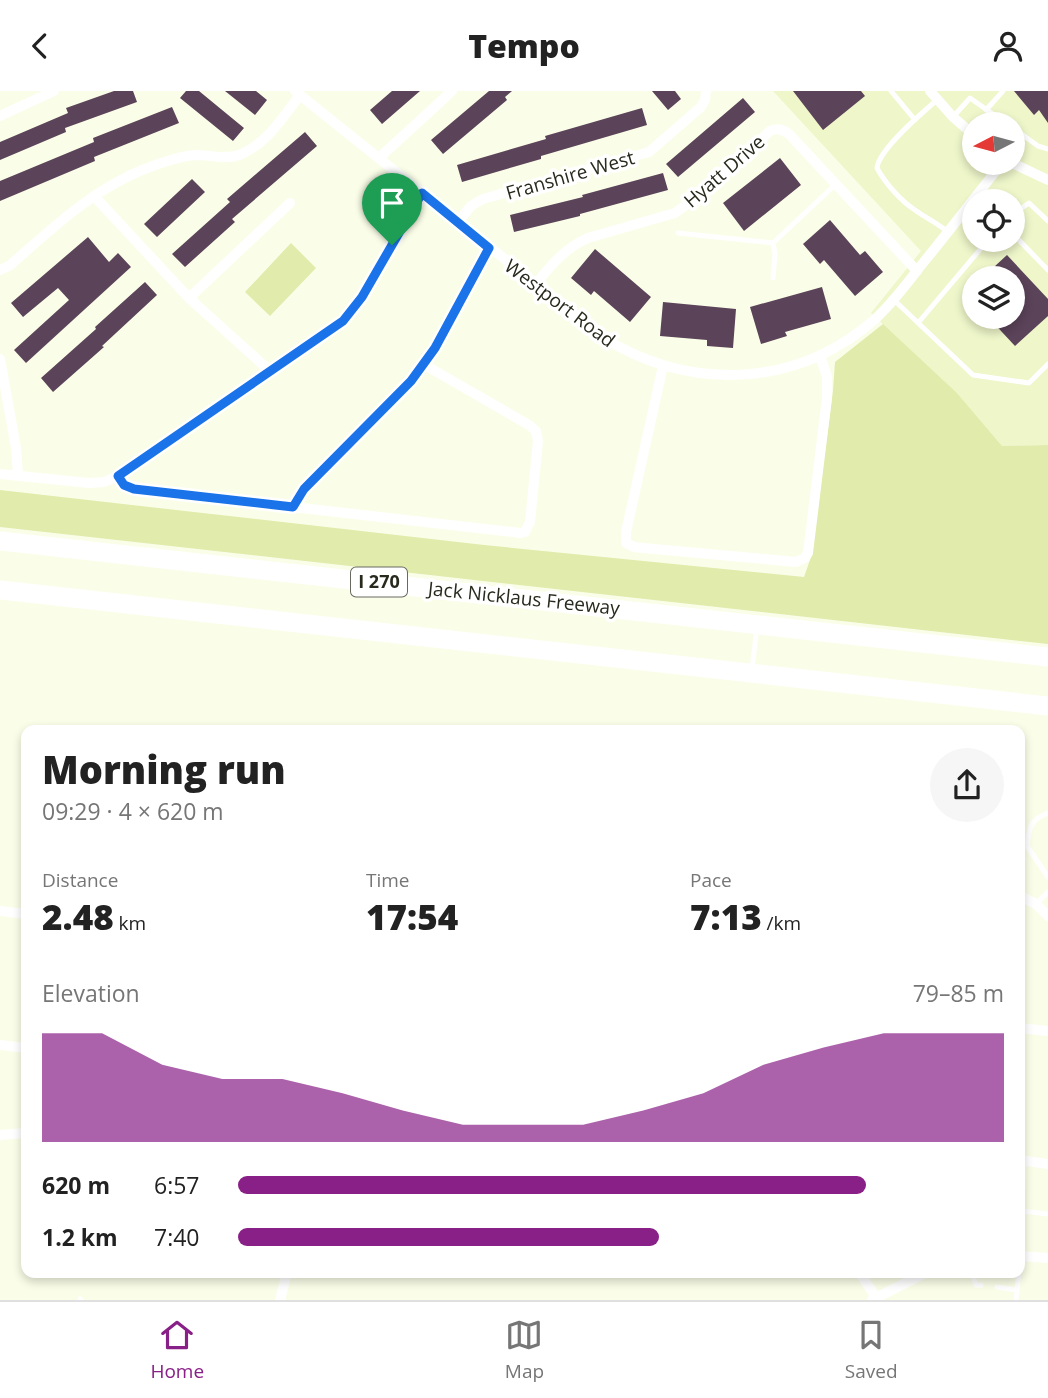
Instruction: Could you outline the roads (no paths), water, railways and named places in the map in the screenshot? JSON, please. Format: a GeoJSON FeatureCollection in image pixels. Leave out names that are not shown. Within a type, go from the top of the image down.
{"type":"FeatureCollection","features":[{"type":"Feature","properties":{"kind":"highway","name":"Jack Nicklaus Freeway"},"geometry":{"type":"LineString","coordinates":[[0,541],[1048,657]]}},
{"type":"Feature","properties":{"kind":"highway"},"geometry":{"type":"LineString","coordinates":[[0,590],[1048,706]]}},
{"type":"Feature","properties":{"kind":"street"},"geometry":{"type":"LineString","coordinates":[[0,116],[54,91]]}},
{"type":"Feature","properties":{"kind":"street"},"geometry":{"type":"LineString","coordinates":[[379,158],[452,91]]}},
{"type":"Feature","properties":{"kind":"street","name":"Franshire West"},"geometry":{"type":"LineString","coordinates":[[458,222],[471,206],[483,199],[649,152],[701,107],[706,92]]}},
{"type":"Feature","properties":{"kind":"street"},"geometry":{"type":"LineString","coordinates":[[0,270],[9,266],[71,211],[126,177],[173,160],[196,155],[237,156],[255,147],[297,93]]}},
{"type":"Feature","properties":{"kind":"street","name":"Westport Road"},"geometry":{"type":"LineString","coordinates":[[297,93],[602,337],[642,359],[701,374],[753,374],[799,363],[837,346],[875,319],[894,300],[962,216]]}},
{"type":"Feature","properties":{"kind":"street"},"geometry":{"type":"LineString","coordinates":[[934,95],[962,125]]}},
{"type":"Feature","properties":{"kind":"street","name":"Hyatt Drive"},"geometry":{"type":"LineString","coordinates":[[535,285],[554,261],[577,243],[676,213],[770,131],[777,129],[789,134],[917,271]]}},
{"type":"Feature","properties":{"kind":"street"},"geometry":{"type":"LineString","coordinates":[[1026,170],[1048,180]]}},
{"type":"Feature","properties":{"kind":"street"},"geometry":{"type":"LineString","coordinates":[[0,474],[89,483],[104,482],[118,476],[343,321],[362,297],[422,193]]}},
{"type":"Feature","properties":{"kind":"street"},"geometry":{"type":"LineString","coordinates":[[94,196],[189,298],[270,371]]}},
{"type":"Feature","properties":{"kind":"street"},"geometry":{"type":"LineString","coordinates":[[189,298],[290,204]]}},
{"type":"Feature","properties":{"kind":"street"},"geometry":{"type":"LineString","coordinates":[[293,507],[304,489],[411,381],[435,348],[489,248]]}},
{"type":"Feature","properties":{"kind":"street"},"geometry":{"type":"LineString","coordinates":[[663,366],[626,532],[626,543],[634,547],[796,562],[805,558],[808,552],[827,398],[827,377],[820,355]]}},
{"type":"Feature","properties":{"kind":"street"},"geometry":{"type":"LineString","coordinates":[[0,359],[16,448],[18,475]]}},
{"type":"Feature","properties":{"kind":"street"},"geometry":{"type":"LineString","coordinates":[[118,476],[124,485],[134,489],[525,532],[530,522],[538,441],[536,431],[423,364]]}},
{"type":"Feature","properties":{"kind":"street"},"geometry":{"type":"LineString","coordinates":[[1025,898],[1037,904],[1048,916]]}},
{"type":"Feature","properties":{"kind":"street"},"geometry":{"type":"LineString","coordinates":[[0,911],[21,913]]}},
{"type":"Feature","properties":{"kind":"street"},"geometry":{"type":"LineString","coordinates":[[1025,1029],[1048,1031]]}},
{"type":"Feature","properties":{"kind":"street"},"geometry":{"type":"LineString","coordinates":[[0,1045],[21,1047]]}},
{"type":"Feature","properties":{"kind":"street"},"geometry":{"type":"LineString","coordinates":[[0,1135],[21,1133]]}},
{"type":"Feature","properties":{"kind":"street"},"geometry":{"type":"LineString","coordinates":[[1025,1161],[1048,1164]]}},
{"type":"Feature","properties":{"kind":"street"},"geometry":{"type":"LineString","coordinates":[[1025,1256],[1048,1258]]}},
{"type":"Feature","properties":{"kind":"street"},"geometry":{"type":"LineString","coordinates":[[280,1300],[286,1278]]}},
{"type":"Feature","properties":{"kind":"street"},"geometry":{"type":"LineString","coordinates":[[863,1278],[875,1299],[915,1278]]}},
{"type":"Feature","properties":{"kind":"lane"},"geometry":{"type":"LineString","coordinates":[[891,91],[915,120]]}},
{"type":"Feature","properties":{"kind":"lane"},"geometry":{"type":"LineString","coordinates":[[986,110],[1003,91]]}},
{"type":"Feature","properties":{"kind":"lane"},"geometry":{"type":"LineString","coordinates":[[934,95],[880,158],[877,168],[910,207],[948,232]]}},
{"type":"Feature","properties":{"kind":"lane"},"geometry":{"type":"LineString","coordinates":[[953,117],[969,95],[989,112]]}},
{"type":"Feature","properties":{"kind":"lane"},"geometry":{"type":"LineString","coordinates":[[1026,137],[1048,149]]}},
{"type":"Feature","properties":{"kind":"lane"},"geometry":{"type":"LineString","coordinates":[[678,233],[773,243],[836,184]]}},
{"type":"Feature","properties":{"kind":"lane"},"geometry":{"type":"LineString","coordinates":[[1025,206],[1029,203],[1048,221]]}},
{"type":"Feature","properties":{"kind":"lane"},"geometry":{"type":"LineString","coordinates":[[773,243],[773,278]]}},
{"type":"Feature","properties":{"kind":"lane"},"geometry":{"type":"LineString","coordinates":[[1025,246],[1048,270]]}},
{"type":"Feature","properties":{"kind":"lane"},"geometry":{"type":"LineString","coordinates":[[918,323],[978,252]]}},
{"type":"Feature","properties":{"kind":"lane"},"geometry":{"type":"LineString","coordinates":[[894,300],[973,375],[1030,383],[1048,364]]}},
{"type":"Feature","properties":{"kind":"lane"},"geometry":{"type":"LineString","coordinates":[[751,673],[758,625]]}},
{"type":"Feature","properties":{"kind":"lane"},"geometry":{"type":"LineString","coordinates":[[1048,813],[1041,815],[1030,825],[1027,846],[1048,877]]}},
{"type":"Feature","properties":{"kind":"lane"},"geometry":{"type":"LineString","coordinates":[[1037,904],[1048,892]]}},
{"type":"Feature","properties":{"kind":"lane"},"geometry":{"type":"LineString","coordinates":[[1025,1211],[1048,1214]]}},
{"type":"Feature","properties":{"kind":"lane"},"geometry":{"type":"LineString","coordinates":[[974,1278],[976,1285],[981,1285]]}},
{"type":"Feature","properties":{"kind":"lane"},"geometry":{"type":"LineString","coordinates":[[1016,1300],[1018,1278]]}},
{"type":"Feature","properties":{"kind":"lane"},"geometry":{"type":"LineString","coordinates":[[997,1287],[1017,1290]]}}]}
